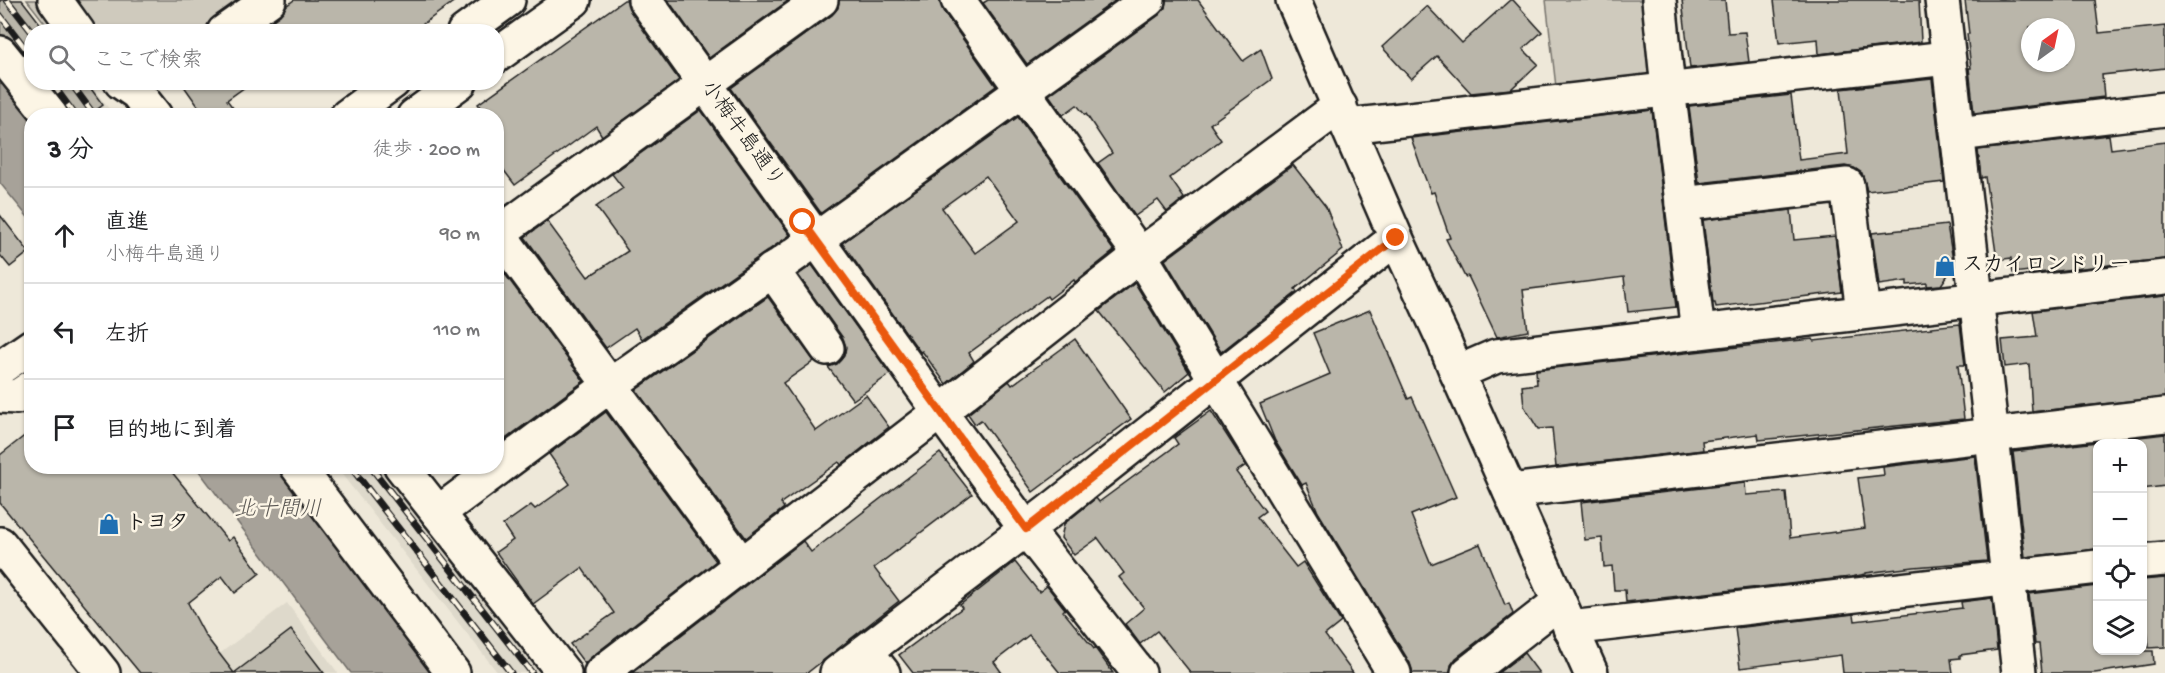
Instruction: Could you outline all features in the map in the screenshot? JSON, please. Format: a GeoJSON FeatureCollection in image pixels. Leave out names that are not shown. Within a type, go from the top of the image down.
{"type":"FeatureCollection","features":[{"type":"Feature","properties":{"kind":"street"},"geometry":{"type":"LineString","coordinates":[[55,0],[72,24]]}},
{"type":"Feature","properties":{"kind":"street"},"geometry":{"type":"LineString","coordinates":[[235,24],[269,0]]}},
{"type":"Feature","properties":{"kind":"street"},"geometry":{"type":"LineString","coordinates":[[475,24],[508,0]]}},
{"type":"Feature","properties":{"kind":"street"},"geometry":{"type":"LineString","coordinates":[[504,50],[574,0]]}},
{"type":"Feature","properties":{"kind":"street","name":"小梅牛島通り"},"geometry":{"type":"LineString","coordinates":[[645,0],[940,412],[1026,529],[1139,673]]}},
{"type":"Feature","properties":{"kind":"street"},"geometry":{"type":"LineString","coordinates":[[504,228],[821,0]]}},
{"type":"Feature","properties":{"kind":"street"},"geometry":{"type":"LineString","coordinates":[[958,0],[1140,255],[1394,673]]}},
{"type":"Feature","properties":{"kind":"street"},"geometry":{"type":"LineString","coordinates":[[504,464],[609,386],[1148,0]]}},
{"type":"Feature","properties":{"kind":"street"},"geometry":{"type":"LineString","coordinates":[[1293,0],[1396,238],[1591,673]]}},
{"type":"Feature","properties":{"kind":"street"},"geometry":{"type":"LineString","coordinates":[[1659,0],[1698,332]]}},
{"type":"Feature","properties":{"kind":"street"},"geometry":{"type":"LineString","coordinates":[[1942,0],[2019,673]]}},
{"type":"Feature","properties":{"kind":"street"},"geometry":{"type":"LineString","coordinates":[[0,52],[24,82]]}},
{"type":"Feature","properties":{"kind":"street"},"geometry":{"type":"LineString","coordinates":[[601,673],[1140,255],[1344,116],[1668,89],[1947,58]]}},
{"type":"Feature","properties":{"kind":"street"},"geometry":{"type":"LineString","coordinates":[[30,90],[45,108]]}},
{"type":"Feature","properties":{"kind":"street"},"geometry":{"type":"LineString","coordinates":[[358,108],[382,90]]}},
{"type":"Feature","properties":{"kind":"street"},"geometry":{"type":"LineString","coordinates":[[425,108],[449,90]]}},
{"type":"Feature","properties":{"kind":"street"},"geometry":{"type":"LineString","coordinates":[[1958,134],[2165,109]]}},
{"type":"Feature","properties":{"kind":"street"},"geometry":{"type":"LineString","coordinates":[[1682,204],[1847,184],[1863,312]]}},
{"type":"Feature","properties":{"kind":"street"},"geometry":{"type":"LineString","coordinates":[[837,673],[874,662],[1026,529],[1396,238]]}},
{"type":"Feature","properties":{"kind":"street"},"geometry":{"type":"LineString","coordinates":[[504,243],[742,564]]}},
{"type":"Feature","properties":{"kind":"street"},"geometry":{"type":"LineString","coordinates":[[772,270],[827,348]]}},
{"type":"Feature","properties":{"kind":"street"},"geometry":{"type":"LineString","coordinates":[[1457,374],[1496,356],[2165,277]]}},
{"type":"Feature","properties":{"kind":"street"},"geometry":{"type":"LineString","coordinates":[[0,369],[24,352]]}},
{"type":"Feature","properties":{"kind":"street"},"geometry":{"type":"LineString","coordinates":[[0,396],[17,398],[24,393]]}},
{"type":"Feature","properties":{"kind":"street"},"geometry":{"type":"LineString","coordinates":[[1510,491],[2165,415]]}},
{"type":"Feature","properties":{"kind":"street"},"geometry":{"type":"LineString","coordinates":[[303,474],[453,673]]}},
{"type":"Feature","properties":{"kind":"street"},"geometry":{"type":"LineString","coordinates":[[407,474],[564,673]]}},
{"type":"Feature","properties":{"kind":"street"},"geometry":{"type":"LineString","coordinates":[[438,513],[491,474]]}},
{"type":"Feature","properties":{"kind":"street"},"geometry":{"type":"LineString","coordinates":[[0,544],[92,670]]}},
{"type":"Feature","properties":{"kind":"street"},"geometry":{"type":"LineString","coordinates":[[2147,561],[2165,559]]}},
{"type":"Feature","properties":{"kind":"street"},"geometry":{"type":"LineString","coordinates":[[1468,673],[1564,615],[2007,577],[2093,567]]}},
{"type":"Feature","properties":{"kind":"shaded area"},"geometry":{"type":"Polygon","coordinates":[[[27,0],[247,0],[214,24],[46,24],[27,0]]]}},
{"type":"Feature","properties":{"kind":"shaded area"},"geometry":{"type":"Polygon","coordinates":[[[1546,0],[1645,0],[1654,76],[1556,87],[1546,0]]]}},
{"type":"Feature","properties":{"kind":"shaded area"},"geometry":{"type":"Polygon","coordinates":[[[38,90],[94,90],[109,108],[52,108],[38,90]]]}},
{"type":"Feature","properties":{"kind":"shaded area"},"geometry":{"type":"Polygon","coordinates":[[[342,474],[389,474],[544,673],[498,673],[342,474]]]}},
{"type":"Feature","properties":{"kind":"shaded area"},"geometry":{"type":"Polygon","coordinates":[[[287,603],[338,673],[194,673],[287,603]]]}},
{"type":"Feature","properties":{"kind":"water"},"geometry":{"type":"Polygon","coordinates":[[[0,74],[26,108],[24,108],[24,212],[0,183],[0,74]]]}},
{"type":"Feature","properties":{"kind":"water","name":"北十間川"},"geometry":{"type":"Polygon","coordinates":[[[201,474],[297,474],[445,673],[351,673],[201,474]]]}},
{"type":"Feature","properties":{"kind":"building"},"geometry":{"type":"Polygon","coordinates":[[[0,0],[22,0],[41,24],[24,24],[24,53],[14,41],[7,36],[0,35],[0,0]]]}},
{"type":"Feature","properties":{"kind":"building"},"geometry":{"type":"Polygon","coordinates":[[[294,0],[456,0],[423,24],[268,24],[280,15],[294,0]]]}},
{"type":"Feature","properties":{"kind":"building"},"geometry":{"type":"Polygon","coordinates":[[[624,0],[627,0],[630,11],[679,80],[602,136],[596,126],[515,185],[504,171],[504,108],[481,108],[478,104],[498,90],[504,90],[504,85],[624,0]]]}},
{"type":"Feature","properties":{"kind":"building"},"geometry":{"type":"Polygon","coordinates":[[[668,0],[789,0],[709,58],[668,0]]]}},
{"type":"Feature","properties":{"kind":"building"},"geometry":{"type":"Polygon","coordinates":[[[839,0],[940,0],[943,11],[996,86],[821,213],[731,88],[832,15],[838,8],[839,0]]]}},
{"type":"Feature","properties":{"kind":"building"},"geometry":{"type":"Polygon","coordinates":[[[988,0],[1116,0],[1027,64],[983,3],[988,0]]]}},
{"type":"Feature","properties":{"kind":"building"},"geometry":{"type":"Polygon","coordinates":[[[1166,0],[1198,0],[1243,61],[1261,49],[1272,79],[1210,124],[1221,140],[1170,178],[1184,198],[1167,212],[1158,200],[1135,216],[1098,163],[1112,153],[1086,114],[1077,105],[1063,115],[1049,95],[1159,15],[1165,8],[1166,0]]]}},
{"type":"Feature","properties":{"kind":"building"},"geometry":{"type":"Polygon","coordinates":[[[1510,0],[1513,0],[1542,32],[1523,49],[1538,64],[1511,89],[1471,93],[1437,56],[1411,79],[1382,47],[1427,6],[1462,43],[1510,0]]]}},
{"type":"Feature","properties":{"kind":"building"},"geometry":{"type":"Polygon","coordinates":[[[1682,0],[1725,0],[1728,33],[1745,32],[1749,62],[1690,68],[1682,0]]]}},
{"type":"Feature","properties":{"kind":"building"},"geometry":{"type":"Polygon","coordinates":[[[1774,0],[1919,0],[1921,42],[1819,54],[1818,39],[1779,43],[1774,0]]]}},
{"type":"Feature","properties":{"kind":"building"},"geometry":{"type":"Polygon","coordinates":[[[1965,0],[2095,0],[2099,33],[2165,26],[2165,68],[2102,75],[2104,97],[1974,113],[1967,34],[1969,34],[1965,0]]]}},
{"type":"Feature","properties":{"kind":"building"},"geometry":{"type":"Polygon","coordinates":[[[1932,79],[1944,182],[1867,191],[1862,173],[1845,166],[1699,183],[1689,106],[1791,95],[1799,160],[1848,154],[1841,89],[1932,79]]]}},
{"type":"Feature","properties":{"kind":"building"},"geometry":{"type":"Polygon","coordinates":[[[55,90],[92,90],[103,105],[99,108],[67,108],[55,90]]]}},
{"type":"Feature","properties":{"kind":"building"},"geometry":{"type":"Polygon","coordinates":[[[187,90],[241,90],[227,100],[233,108],[199,108],[187,90]]]}},
{"type":"Feature","properties":{"kind":"building"},"geometry":{"type":"Polygon","coordinates":[[[701,110],[790,235],[642,339],[635,328],[606,348],[525,237],[547,221],[588,277],[628,251],[596,207],[623,188],[612,174],[701,110]]]}},
{"type":"Feature","properties":{"kind":"building"},"geometry":{"type":"Polygon","coordinates":[[[1652,110],[1676,307],[1628,312],[1624,277],[1523,290],[1528,331],[1497,337],[1468,276],[1465,277],[1446,239],[1450,238],[1434,192],[1431,193],[1411,138],[1652,110]]]}},
{"type":"Feature","properties":{"kind":"building"},"geometry":{"type":"Polygon","coordinates":[[[1018,117],[1114,251],[1075,282],[1074,280],[1049,299],[1047,296],[969,353],[974,361],[946,384],[922,351],[920,352],[842,243],[1018,117]],[[986,176],[942,208],[975,253],[1019,221],[986,176]]]}},
{"type":"Feature","properties":{"kind":"building"},"geometry":{"type":"Polygon","coordinates":[[[2109,135],[2111,149],[2165,142],[2165,259],[2029,274],[2029,271],[2013,273],[2011,258],[1997,260],[1985,177],[1981,178],[1978,150],[2109,135]]]}},
{"type":"Feature","properties":{"kind":"building"},"geometry":{"type":"Polygon","coordinates":[[[1293,165],[1326,207],[1343,250],[1295,289],[1297,292],[1221,352],[1165,260],[1293,165]]]}},
{"type":"Feature","properties":{"kind":"building"},"geometry":{"type":"Polygon","coordinates":[[[1791,210],[1794,240],[1835,236],[1842,292],[1716,307],[1713,303],[1703,220],[1791,210]]]}},
{"type":"Feature","properties":{"kind":"building"},"geometry":{"type":"Polygon","coordinates":[[[0,215],[24,246],[24,256],[10,267],[0,255],[0,215]]]}},
{"type":"Feature","properties":{"kind":"building"},"geometry":{"type":"Polygon","coordinates":[[[1947,225],[1954,266],[1941,285],[1927,286],[1927,283],[1907,285],[1907,281],[1879,285],[1872,233],[1947,225]]]}},
{"type":"Feature","properties":{"kind":"building"},"geometry":{"type":"Polygon","coordinates":[[[812,265],[890,374],[853,400],[828,367],[837,364],[844,356],[846,347],[843,338],[798,275],[812,265]]]}},
{"type":"Feature","properties":{"kind":"building"},"geometry":{"type":"Polygon","coordinates":[[[504,273],[584,381],[504,440],[504,273]]]}},
{"type":"Feature","properties":{"kind":"building"},"geometry":{"type":"Polygon","coordinates":[[[1135,283],[1189,372],[1165,392],[1099,311],[1135,283]]]}},
{"type":"Feature","properties":{"kind":"building"},"geometry":{"type":"Polygon","coordinates":[[[2165,296],[2165,397],[2032,412],[2029,364],[2005,367],[2002,340],[2037,337],[2033,311],[2165,296]]]}},
{"type":"Feature","properties":{"kind":"building"},"geometry":{"type":"Polygon","coordinates":[[[768,297],[814,361],[783,383],[816,431],[866,395],[889,427],[841,465],[839,462],[781,503],[784,508],[746,538],[636,390],[768,297]]]}},
{"type":"Feature","properties":{"kind":"building"},"geometry":{"type":"Polygon","coordinates":[[[1370,310],[1408,399],[1412,397],[1456,497],[1411,515],[1431,564],[1480,544],[1505,605],[1509,603],[1513,614],[1456,658],[1451,665],[1450,673],[1413,673],[1410,663],[1318,512],[1306,483],[1302,485],[1275,441],[1260,404],[1330,374],[1313,333],[1370,310]]]}},
{"type":"Feature","properties":{"kind":"building"},"geometry":{"type":"Polygon","coordinates":[[[1960,324],[1965,365],[1958,365],[1964,419],[1759,440],[1758,434],[1702,441],[1703,450],[1556,467],[1552,428],[1538,429],[1524,406],[1522,386],[1537,384],[1536,370],[1960,324]]]}},
{"type":"Feature","properties":{"kind":"building"},"geometry":{"type":"Polygon","coordinates":[[[1075,339],[1131,419],[1033,492],[981,420],[975,424],[968,414],[1009,381],[1012,385],[1075,339]]]}},
{"type":"Feature","properties":{"kind":"building"},"geometry":{"type":"Polygon","coordinates":[[[1211,411],[1246,465],[1236,472],[1265,511],[1257,517],[1296,567],[1303,562],[1341,622],[1325,635],[1353,673],[1191,673],[1157,631],[1140,644],[1125,624],[1144,608],[1119,577],[1124,573],[1098,538],[1074,555],[1061,538],[1064,524],[1096,498],[1099,502],[1178,444],[1174,438],[1211,411]]]}},
{"type":"Feature","properties":{"kind":"building"},"geometry":{"type":"Polygon","coordinates":[[[606,412],[716,561],[585,664],[570,644],[614,613],[582,568],[533,604],[496,552],[513,540],[503,525],[531,505],[535,509],[570,484],[549,454],[606,412]]]}},
{"type":"Feature","properties":{"kind":"building"},"geometry":{"type":"Polygon","coordinates":[[[2165,434],[2165,486],[2147,488],[2147,439],[2123,439],[2165,434]]]}},
{"type":"Feature","properties":{"kind":"building"},"geometry":{"type":"Polygon","coordinates":[[[24,436],[24,474],[174,474],[228,541],[233,537],[260,573],[235,593],[222,576],[188,603],[205,635],[234,673],[140,673],[0,503],[0,455],[24,436]]]}},
{"type":"Feature","properties":{"kind":"building"},"geometry":{"type":"Polygon","coordinates":[[[2093,443],[2093,549],[2025,557],[2013,452],[2093,443]]]}},
{"type":"Feature","properties":{"kind":"building"},"geometry":{"type":"Polygon","coordinates":[[[940,453],[972,494],[874,568],[899,601],[807,673],[632,673],[803,541],[811,552],[940,453]]]}},
{"type":"Feature","properties":{"kind":"building"},"geometry":{"type":"Polygon","coordinates":[[[1975,456],[1987,561],[1914,567],[1851,577],[1626,602],[1625,590],[1614,590],[1612,566],[1604,567],[1602,538],[1585,540],[1581,502],[1745,483],[1746,495],[1786,492],[1790,538],[1865,528],[1858,478],[1884,475],[1883,467],[1975,456]]]}},
{"type":"Feature","properties":{"kind":"building"},"geometry":{"type":"Polygon","coordinates":[[[1015,562],[1039,592],[1047,586],[1065,609],[1063,611],[1113,673],[1060,673],[1029,635],[994,662],[1002,673],[913,673],[899,655],[962,608],[960,605],[1015,562]]]}},
{"type":"Feature","properties":{"kind":"building"},"geometry":{"type":"Polygon","coordinates":[[[2165,578],[2165,647],[2149,648],[2147,580],[2165,578]]]}},
{"type":"Feature","properties":{"kind":"building"},"geometry":{"type":"Polygon","coordinates":[[[2093,586],[2093,655],[2147,655],[2147,651],[2153,651],[2154,664],[2095,673],[2042,673],[2039,644],[2035,644],[2029,594],[2093,586]]]}},
{"type":"Feature","properties":{"kind":"building"},"geometry":{"type":"Polygon","coordinates":[[[1992,598],[1997,650],[1960,655],[1960,658],[1951,659],[1953,673],[1843,673],[1841,655],[1740,668],[1735,628],[1854,614],[1855,621],[1962,608],[1961,602],[1992,598]]]}},
{"type":"Feature","properties":{"kind":"building"},"geometry":{"type":"Polygon","coordinates":[[[291,630],[324,673],[234,673],[291,630]]]}},
{"type":"Feature","properties":{"kind":"building"},"geometry":{"type":"Polygon","coordinates":[[[1524,653],[1539,673],[1498,673],[1524,653]]]}},
{"type":"Feature","properties":{"kind":"railway"},"geometry":{"type":"LineString","coordinates":[[7,0],[26,24]]}},
{"type":"Feature","properties":{"kind":"railway"},"geometry":{"type":"LineString","coordinates":[[0,15],[24,46]]}},
{"type":"Feature","properties":{"kind":"railway"},"geometry":{"type":"LineString","coordinates":[[57,90],[70,108]]}},
{"type":"Feature","properties":{"kind":"railway"},"geometry":{"type":"LineString","coordinates":[[76,90],[89,108]]}},
{"type":"Feature","properties":{"kind":"railway"},"geometry":{"type":"LineString","coordinates":[[356,474],[511,673]]}},
{"type":"Feature","properties":{"kind":"railway"},"geometry":{"type":"LineString","coordinates":[[376,474],[532,673]]}},
{"type":"Feature","properties":{"kind":"place","name":"スカイロンドリー"},"geometry":{"type":"Point","coordinates":[1945,266]}},
{"type":"Feature","properties":{"kind":"place","name":"トヨタ"},"geometry":{"type":"Point","coordinates":[109,524]}},
{"type":"Feature","properties":{"kind":"route"},"geometry":{"type":"LineString","coordinates":[[803,222],[1026,529],[1396,238]]}}]}
